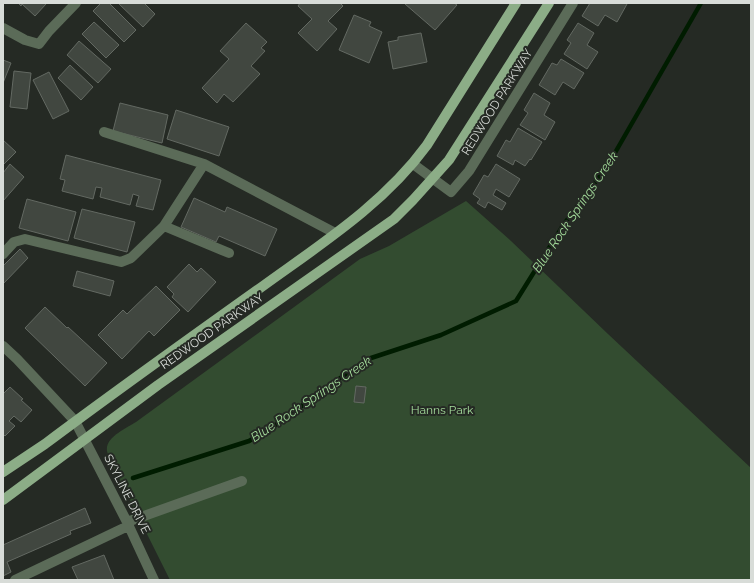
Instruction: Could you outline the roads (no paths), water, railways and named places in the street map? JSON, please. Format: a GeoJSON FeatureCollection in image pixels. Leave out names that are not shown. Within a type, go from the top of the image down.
{"type":"FeatureCollection","features":[{"type":"Feature","properties":{"kind":"main road","name":"REDWOOD PARKWAY"},"geometry":{"type":"LineString","coordinates":[[3,472],[45,444],[335,233],[383,195],[413,164],[427,145],[516,3]]}},
{"type":"Feature","properties":{"kind":"main road","name":"REDWOOD PARKWAY"},"geometry":{"type":"LineString","coordinates":[[3,500],[158,385],[394,219],[449,160],[549,3]]}},
{"type":"Feature","properties":{"kind":"street"},"geometry":{"type":"LineString","coordinates":[[3,28],[25,40],[39,44],[49,31],[76,3]]}},
{"type":"Feature","properties":{"kind":"street","name":"REDWOOD PARKWAY"},"geometry":{"type":"LineString","coordinates":[[413,164],[451,192],[469,171],[572,3]]}},
{"type":"Feature","properties":{"kind":"street"},"geometry":{"type":"LineString","coordinates":[[104,132],[204,164],[335,233]]}},
{"type":"Feature","properties":{"kind":"street"},"geometry":{"type":"LineString","coordinates":[[3,254],[14,242],[25,239],[121,262],[131,258],[164,226],[204,164]]}},
{"type":"Feature","properties":{"kind":"street"},"geometry":{"type":"LineString","coordinates":[[164,226],[229,253]]}},
{"type":"Feature","properties":{"kind":"street","name":"SKYLINE DRIVE"},"geometry":{"type":"LineString","coordinates":[[3,346],[17,358],[75,421],[128,524],[154,580]]}},
{"type":"Feature","properties":{"kind":"street"},"geometry":{"type":"LineString","coordinates":[[15,580],[128,524],[242,481]]}},
{"type":"Feature","properties":{"kind":"waterway","name":"Blue Rock Springs Creek"},"geometry":{"type":"LineString","coordinates":[[133,478],[249,441],[287,418],[314,396],[368,359],[441,335],[516,301],[564,224],[608,165],[701,3]]}},
{"type":"Feature","properties":{"kind":"park label","name":"Hanns Park"},"geometry":{"type":"Point","coordinates":[442,410]}}]}
